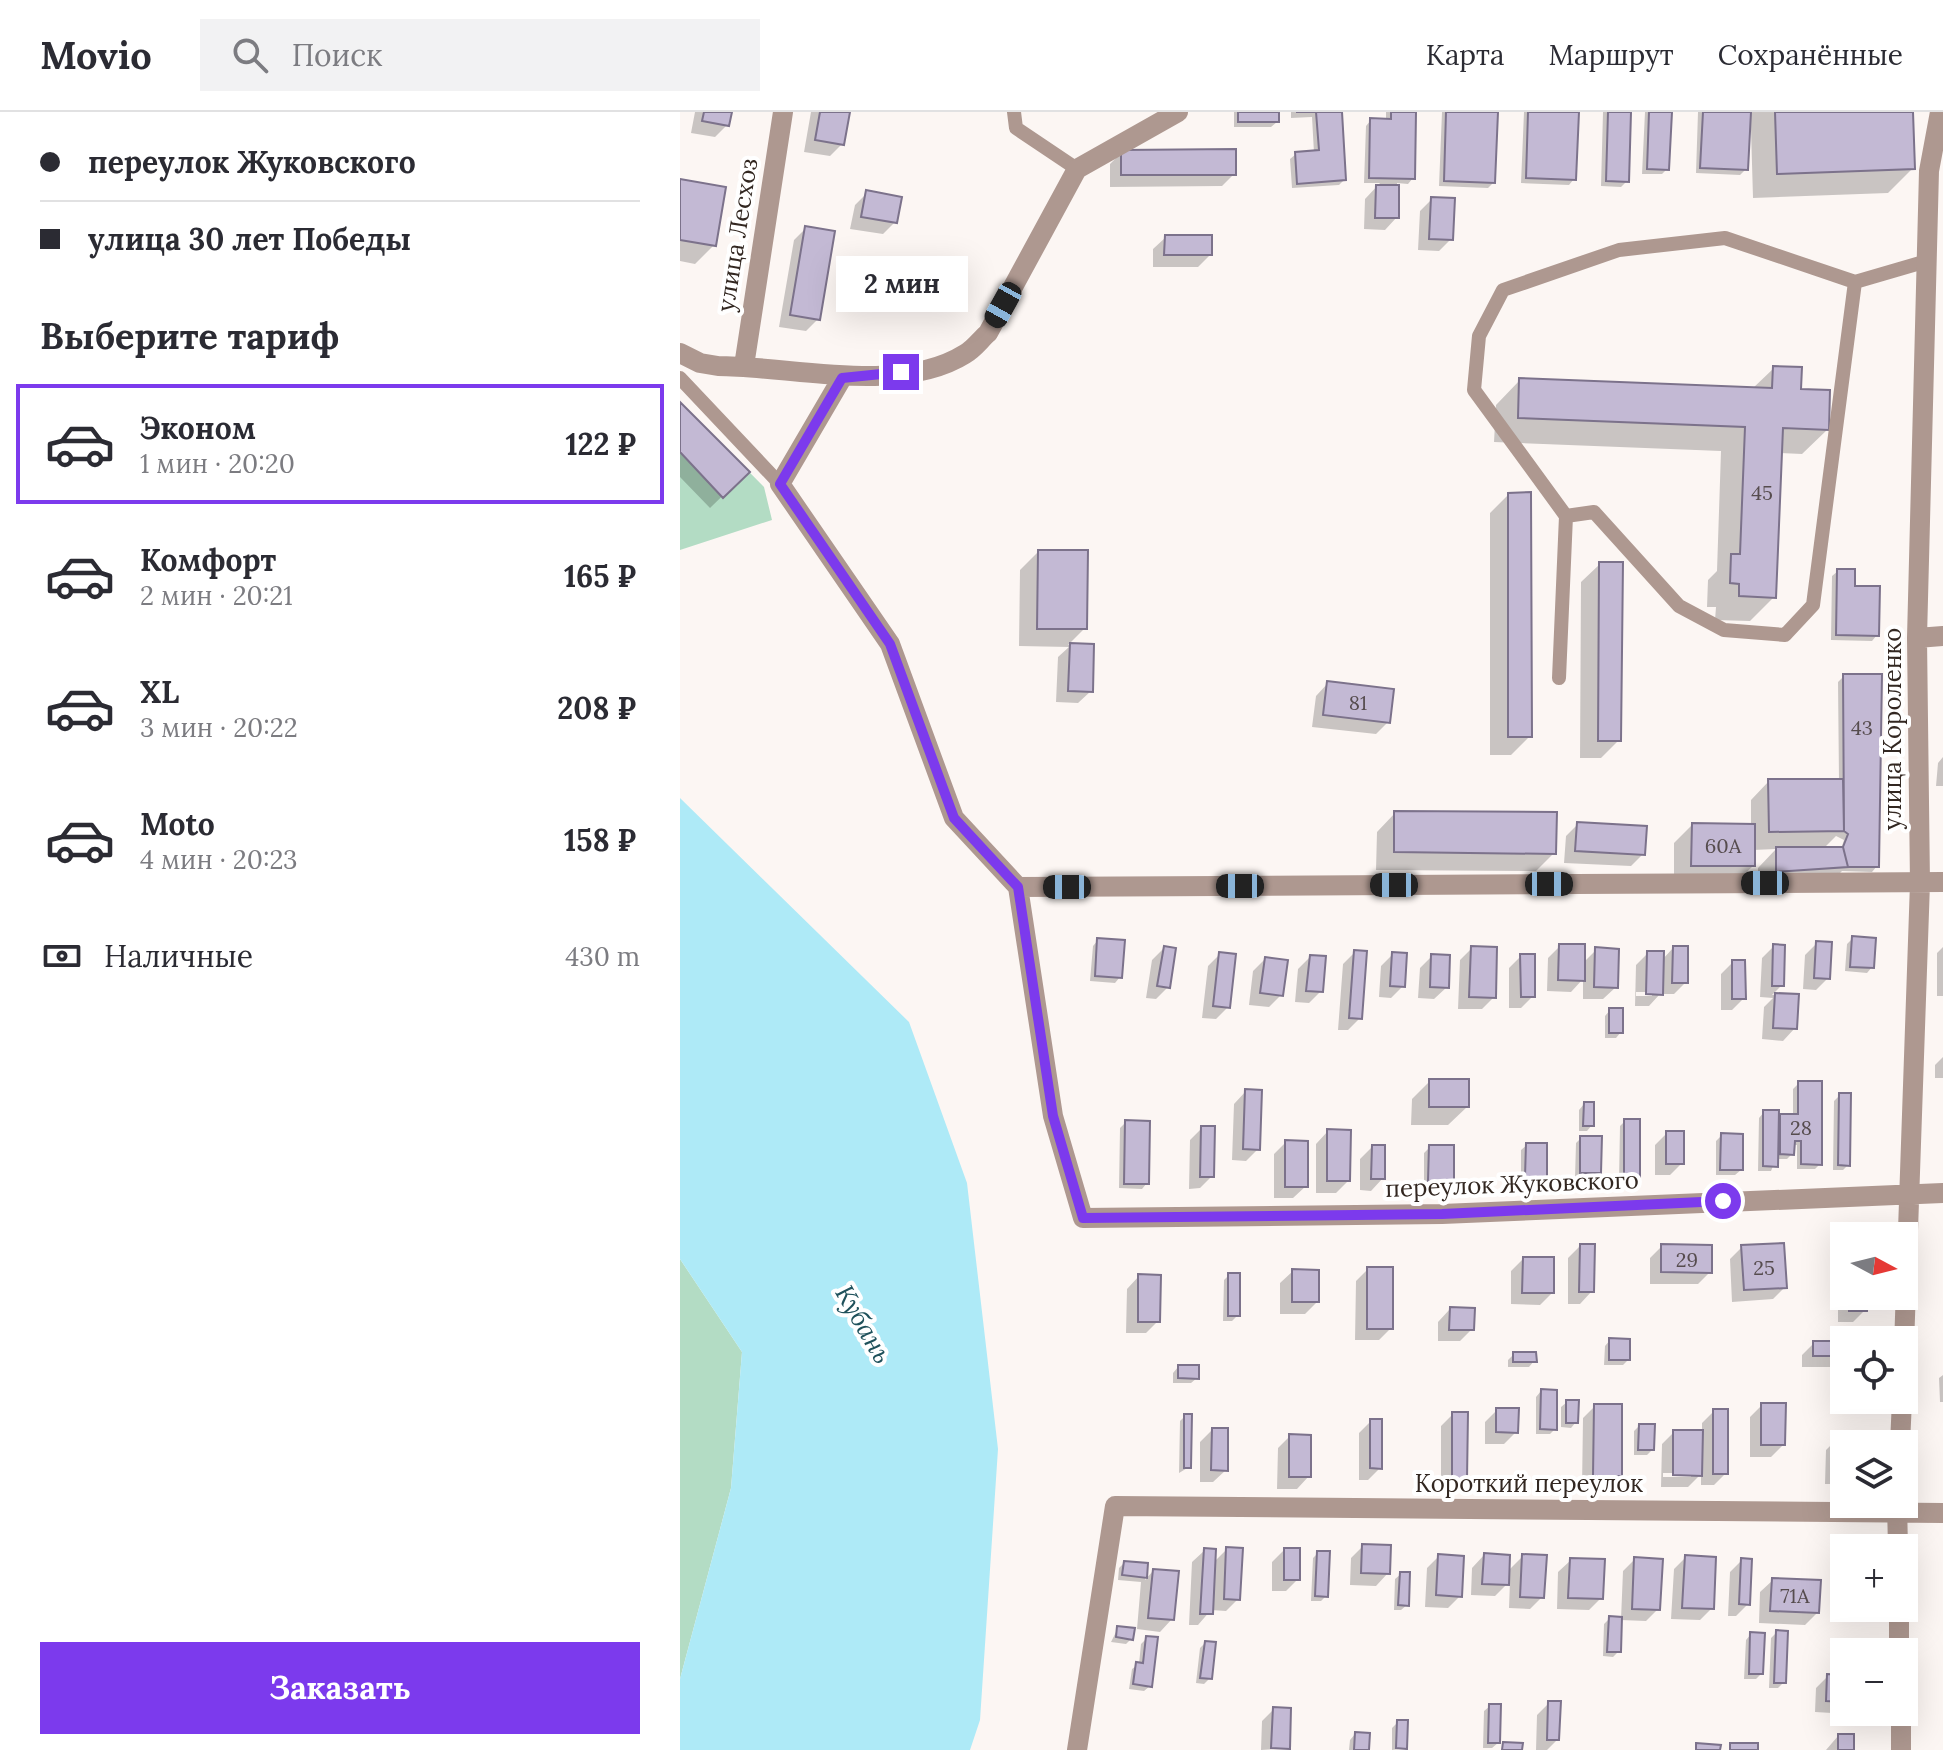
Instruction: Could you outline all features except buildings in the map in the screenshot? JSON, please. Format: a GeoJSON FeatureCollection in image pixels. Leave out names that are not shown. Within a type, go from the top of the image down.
{"type":"FeatureCollection","features":[{"type":"Feature","properties":{"kind":"street","name":"улица Лесхоз"},"geometry":{"type":"LineString","coordinates":[[744,366],[783,112]]}},
{"type":"Feature","properties":{"kind":"street"},"geometry":{"type":"LineString","coordinates":[[680,353],[700,363],[718,366],[744,366],[842,378],[930,369],[966,353],[988,333],[1077,169],[1178,112]]}},
{"type":"Feature","properties":{"kind":"street","name":"улица Короленко"},"geometry":{"type":"LineString","coordinates":[[1905,1326],[1920,883],[1917,638],[1929,171],[1940,112]]}},
{"type":"Feature","properties":{"kind":"street"},"geometry":{"type":"LineString","coordinates":[[842,378],[780,484],[890,644],[954,818],[1018,887],[1943,882]]}},
{"type":"Feature","properties":{"kind":"street"},"geometry":{"type":"LineString","coordinates":[[1917,638],[1943,636]]}},
{"type":"Feature","properties":{"kind":"street","name":"переулок Жуковского"},"geometry":{"type":"LineString","coordinates":[[1018,887],[1053,1116],[1083,1218],[1442,1214],[1943,1193]]}},
{"type":"Feature","properties":{"kind":"street","name":"Короткий переулок"},"geometry":{"type":"LineString","coordinates":[[1077,1750],[1115,1506],[1830,1508]]}},
{"type":"Feature","properties":{"kind":"street","name":"Короткий переулок"},"geometry":{"type":"LineString","coordinates":[[1918,1510],[1943,1513]]}},
{"type":"Feature","properties":{"kind":"street"},"geometry":{"type":"LineString","coordinates":[[1901,1726],[1901,1750]]}},
{"type":"Feature","properties":{"kind":"lane"},"geometry":{"type":"LineString","coordinates":[[1014,112],[1016,128],[1077,169]]}},
{"type":"Feature","properties":{"kind":"lane"},"geometry":{"type":"LineString","coordinates":[[1559,678],[1566,516],[1474,390],[1479,336],[1503,290],[1619,250],[1725,238],[1855,282],[1927,261]]}},
{"type":"Feature","properties":{"kind":"lane"},"geometry":{"type":"LineString","coordinates":[[1566,516],[1594,512],[1679,606],[1724,630],[1785,635],[1813,605],[1855,282]]}},
{"type":"Feature","properties":{"kind":"lane"},"geometry":{"type":"LineString","coordinates":[[680,378],[780,484]]}},
{"type":"Feature","properties":{"kind":"green space"},"geometry":{"type":"Polygon","coordinates":[[[680,402],[764,487],[772,520],[680,550],[680,402]]]}},
{"type":"Feature","properties":{"kind":"green space"},"geometry":{"type":"Polygon","coordinates":[[[680,1259],[742,1352],[731,1488],[680,1679],[680,1259]]]}},
{"type":"Feature","properties":{"kind":"water","name":"Кубань"},"geometry":{"type":"Polygon","coordinates":[[[680,798],[909,1022],[967,1183],[998,1449],[980,1720],[970,1750],[680,1750],[680,1679],[731,1488],[742,1352],[680,1259],[680,798]]]}},
{"type":"Feature","properties":{"kind":"route"},"geometry":{"type":"LineString","coordinates":[[901,372],[842,378],[780,484],[890,644],[954,818],[1018,887],[1053,1116],[1083,1218],[1442,1214],[1723,1201]]}}]}
